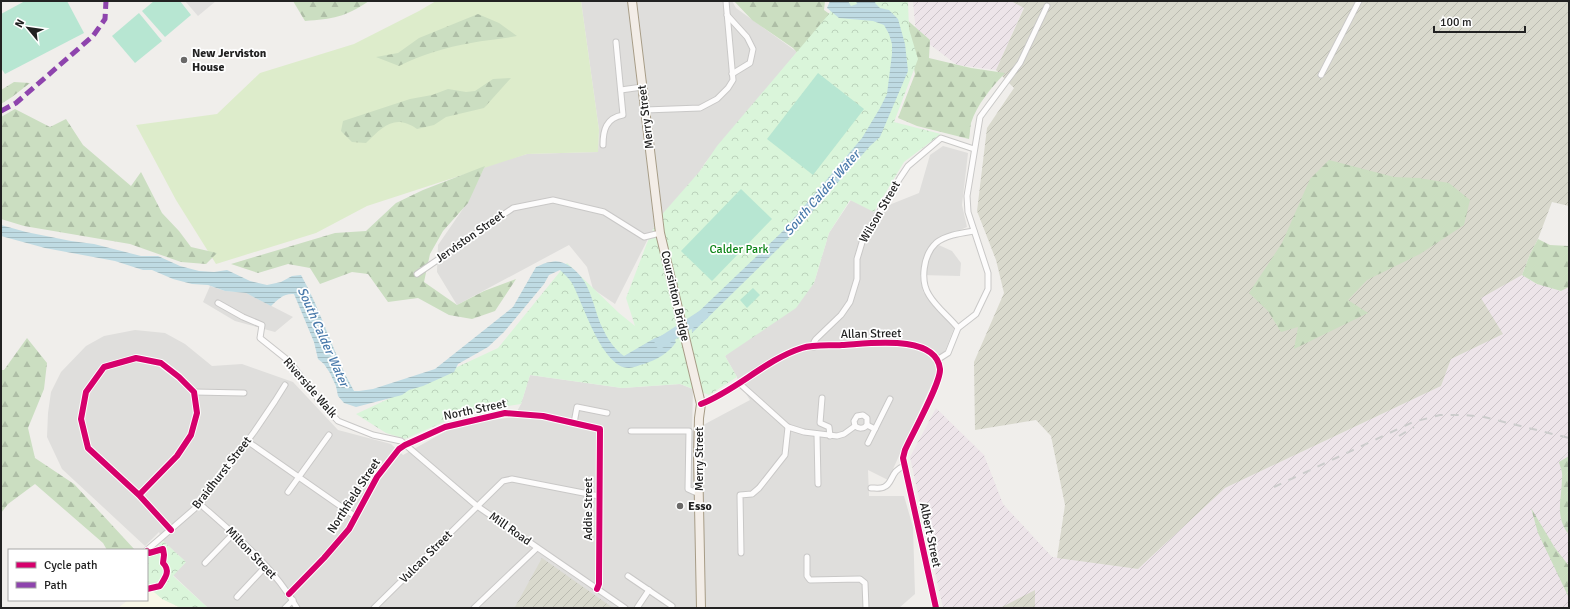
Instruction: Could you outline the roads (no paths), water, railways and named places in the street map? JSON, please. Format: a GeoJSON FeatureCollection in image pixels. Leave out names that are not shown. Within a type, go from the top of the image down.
{"type":"FeatureCollection","features":[{"type":"Feature","properties":{"kind":"main road","name":"Merry Street"},"geometry":{"type":"LineString","coordinates":[[632,1],[660,233]]}},
{"type":"Feature","properties":{"kind":"main road","name":"Coursinton Bridge"},"geometry":{"type":"LineString","coordinates":[[660,233],[690,360]]}},
{"type":"Feature","properties":{"kind":"main road","name":"Merry Street"},"geometry":{"type":"LineString","coordinates":[[690,360],[701,404],[698,455],[701,608]]}},
{"type":"Feature","properties":{"kind":"street"},"geometry":{"type":"LineString","coordinates":[[645,110],[700,108],[717,99],[728,88],[732,80],[732,74],[726,1]]}},
{"type":"Feature","properties":{"kind":"street"},"geometry":{"type":"LineString","coordinates":[[1321,75],[1359,1]]}},
{"type":"Feature","properties":{"kind":"street"},"geometry":{"type":"LineString","coordinates":[[871,488],[883,488],[887,486],[897,469],[904,466],[902,458],[905,450],[939,378],[940,369],[937,360],[948,353],[958,328],[976,314],[988,289],[988,274],[968,212],[967,196],[980,117],[1020,63],[1047,6]]}},
{"type":"Feature","properties":{"kind":"street"},"geometry":{"type":"LineString","coordinates":[[727,15],[747,37],[753,49],[750,64],[732,74]]}},
{"type":"Feature","properties":{"kind":"street"},"geometry":{"type":"LineString","coordinates":[[603,145],[603,133],[607,125],[618,116],[623,115],[616,42]]}},
{"type":"Feature","properties":{"kind":"street"},"geometry":{"type":"LineString","coordinates":[[621,90],[642,87]]}},
{"type":"Feature","properties":{"kind":"street","name":"Wilson Street"},"geometry":{"type":"LineString","coordinates":[[814,347],[814,342],[816,339],[841,315],[850,302],[857,279],[857,259],[863,239],[908,166],[941,138],[974,149]]}},
{"type":"Feature","properties":{"kind":"street","name":"Jerviston Street"},"geometry":{"type":"LineString","coordinates":[[418,274],[513,208],[553,200],[604,212],[644,237],[660,233]]}},
{"type":"Feature","properties":{"kind":"street"},"geometry":{"type":"LineString","coordinates":[[958,328],[930,297],[926,289],[924,273],[927,258],[937,243],[955,235],[974,231]]}},
{"type":"Feature","properties":{"kind":"street","name":"Riverside Walk"},"geometry":{"type":"LineString","coordinates":[[218,303],[262,325],[260,338],[290,362],[318,399],[338,421],[373,435],[403,443]]}},
{"type":"Feature","properties":{"kind":"street","name":"Allan Street"},"geometry":{"type":"LineString","coordinates":[[701,404],[713,400],[772,362],[803,348],[903,343],[926,350],[937,360]]}},
{"type":"Feature","properties":{"kind":"street"},"geometry":{"type":"LineString","coordinates":[[139,495],[177,456],[191,435],[197,413],[194,392],[179,377],[161,363],[136,358],[104,367],[86,392],[81,419],[88,448],[139,495],[171,530]]}},
{"type":"Feature","properties":{"kind":"street"},"geometry":{"type":"LineString","coordinates":[[739,383],[788,427],[804,432],[830,436],[844,434],[855,426]]}},
{"type":"Feature","properties":{"kind":"street","name":"Braidhurst Street"},"geometry":{"type":"LineString","coordinates":[[148,549],[200,504],[276,401],[285,385]]}},
{"type":"Feature","properties":{"kind":"street"},"geometry":{"type":"LineString","coordinates":[[194,392],[244,393]]}},
{"type":"Feature","properties":{"kind":"street"},"geometry":{"type":"LineString","coordinates":[[822,398],[820,423],[829,427],[830,436]]}},
{"type":"Feature","properties":{"kind":"street"},"geometry":{"type":"LineString","coordinates":[[868,443],[890,399]]}},
{"type":"Feature","properties":{"kind":"street"},"geometry":{"type":"LineString","coordinates":[[574,423],[577,407],[607,413]]}},
{"type":"Feature","properties":{"kind":"street","name":"North Street"},"geometry":{"type":"LineString","coordinates":[[403,443],[445,427],[506,413],[543,416],[600,429]]}},
{"type":"Feature","properties":{"kind":"street"},"geometry":{"type":"LineString","coordinates":[[855,426],[854,421],[861,415],[866,418],[867,424],[875,429]]}},
{"type":"Feature","properties":{"kind":"street"},"geometry":{"type":"LineString","coordinates":[[855,426],[862,428],[867,424]]}},
{"type":"Feature","properties":{"kind":"street"},"geometry":{"type":"LineString","coordinates":[[741,553],[740,495],[752,494],[785,456],[788,427]]}},
{"type":"Feature","properties":{"kind":"street","name":"Addie Street"},"geometry":{"type":"LineString","coordinates":[[597,589],[600,584],[600,429]]}},
{"type":"Feature","properties":{"kind":"street"},"geometry":{"type":"LineString","coordinates":[[631,431],[689,431],[688,489],[699,494]]}},
{"type":"Feature","properties":{"kind":"street"},"geometry":{"type":"LineString","coordinates":[[817,434],[818,484]]}},
{"type":"Feature","properties":{"kind":"street"},"geometry":{"type":"LineString","coordinates":[[288,492],[329,435]]}},
{"type":"Feature","properties":{"kind":"street"},"geometry":{"type":"LineString","coordinates":[[247,441],[356,517]]}},
{"type":"Feature","properties":{"kind":"street","name":"Mill Road"},"geometry":{"type":"LineString","coordinates":[[403,443],[477,506],[625,608]]}},
{"type":"Feature","properties":{"kind":"street","name":"Northfield Street"},"geometry":{"type":"LineString","coordinates":[[289,594],[324,558],[349,529],[377,477],[403,443]]}},
{"type":"Feature","properties":{"kind":"street","name":"Albert Street"},"geometry":{"type":"LineString","coordinates":[[904,466],[936,608]]}},
{"type":"Feature","properties":{"kind":"street","name":"Vulcan Street"},"geometry":{"type":"LineString","coordinates":[[374,608],[500,482],[509,479],[599,496]]}},
{"type":"Feature","properties":{"kind":"street","name":"Milton Street"},"geometry":{"type":"LineString","coordinates":[[200,504],[266,566],[289,594],[297,608]]}},
{"type":"Feature","properties":{"kind":"street"},"geometry":{"type":"LineString","coordinates":[[205,563],[233,534]]}},
{"type":"Feature","properties":{"kind":"street"},"geometry":{"type":"LineString","coordinates":[[474,608],[537,548]]}},
{"type":"Feature","properties":{"kind":"street"},"geometry":{"type":"LineString","coordinates":[[806,557],[807,576],[810,580],[860,579],[864,581],[866,608]]}},
{"type":"Feature","properties":{"kind":"street"},"geometry":{"type":"LineString","coordinates":[[237,597],[266,566]]}},
{"type":"Feature","properties":{"kind":"street"},"geometry":{"type":"LineString","coordinates":[[628,576],[672,606]]}},
{"type":"Feature","properties":{"kind":"street"},"geometry":{"type":"LineString","coordinates":[[637,608],[649,590]]}},
{"type":"Feature","properties":{"kind":"street"},"geometry":{"type":"LineString","coordinates":[[285,608],[293,600]]}},
{"type":"Feature","properties":{"kind":"water","name":"South Calder Water"},"geometry":{"type":"Polygon","coordinates":[[[830,1],[848,1],[851,6],[857,4],[856,1],[876,1],[875,3],[880,8],[889,10],[898,19],[905,44],[908,71],[880,137],[870,146],[787,240],[692,333],[691,319],[783,231],[862,138],[887,94],[892,44],[884,25],[873,21],[839,18],[827,8],[830,1]]]}},
{"type":"Feature","properties":{"kind":"water","name":"South Calder Water"},"geometry":{"type":"Polygon","coordinates":[[[1,225],[26,232],[94,244],[141,256],[158,256],[180,266],[199,271],[214,272],[227,270],[250,281],[267,285],[281,282],[292,276],[301,275],[354,391],[373,389],[435,369],[513,307],[536,267],[549,262],[556,261],[564,263],[578,273],[591,295],[606,335],[614,347],[624,356],[655,338],[671,332],[676,342],[666,353],[649,362],[631,368],[619,365],[610,358],[602,346],[594,333],[572,283],[560,270],[549,275],[544,284],[504,332],[488,347],[458,364],[454,372],[423,386],[409,390],[402,395],[356,407],[344,403],[338,396],[336,386],[330,373],[324,364],[318,359],[314,342],[294,294],[284,296],[271,306],[246,293],[225,291],[208,285],[192,284],[173,279],[152,270],[143,270],[115,261],[45,248],[1,236],[1,225]]]}},
{"type":"Feature","properties":{"kind":"waterway","name":"South Calder Water"},"geometry":{"type":"LineString","coordinates":[[660,343],[703,315]]}},
{"type":"Feature","properties":{"kind":"railway"},"geometry":{"type":"LineString","coordinates":[[1274,487],[1413,422],[1440,415],[1484,417],[1569,438]]}},
{"type":"Feature","properties":{"kind":"railway"},"geometry":{"type":"LineString","coordinates":[[1399,436],[1414,427]]}},
{"type":"Feature","properties":{"kind":"place","name":"New Jerviston House"},"geometry":{"type":"Point","coordinates":[184,60]}},
{"type":"Feature","properties":{"kind":"place","name":"Esso"},"geometry":{"type":"Point","coordinates":[680,506]}},
{"type":"Feature","properties":{"kind":"park label","name":"Calder Park"},"geometry":{"type":"Point","coordinates":[739,249]}}]}
